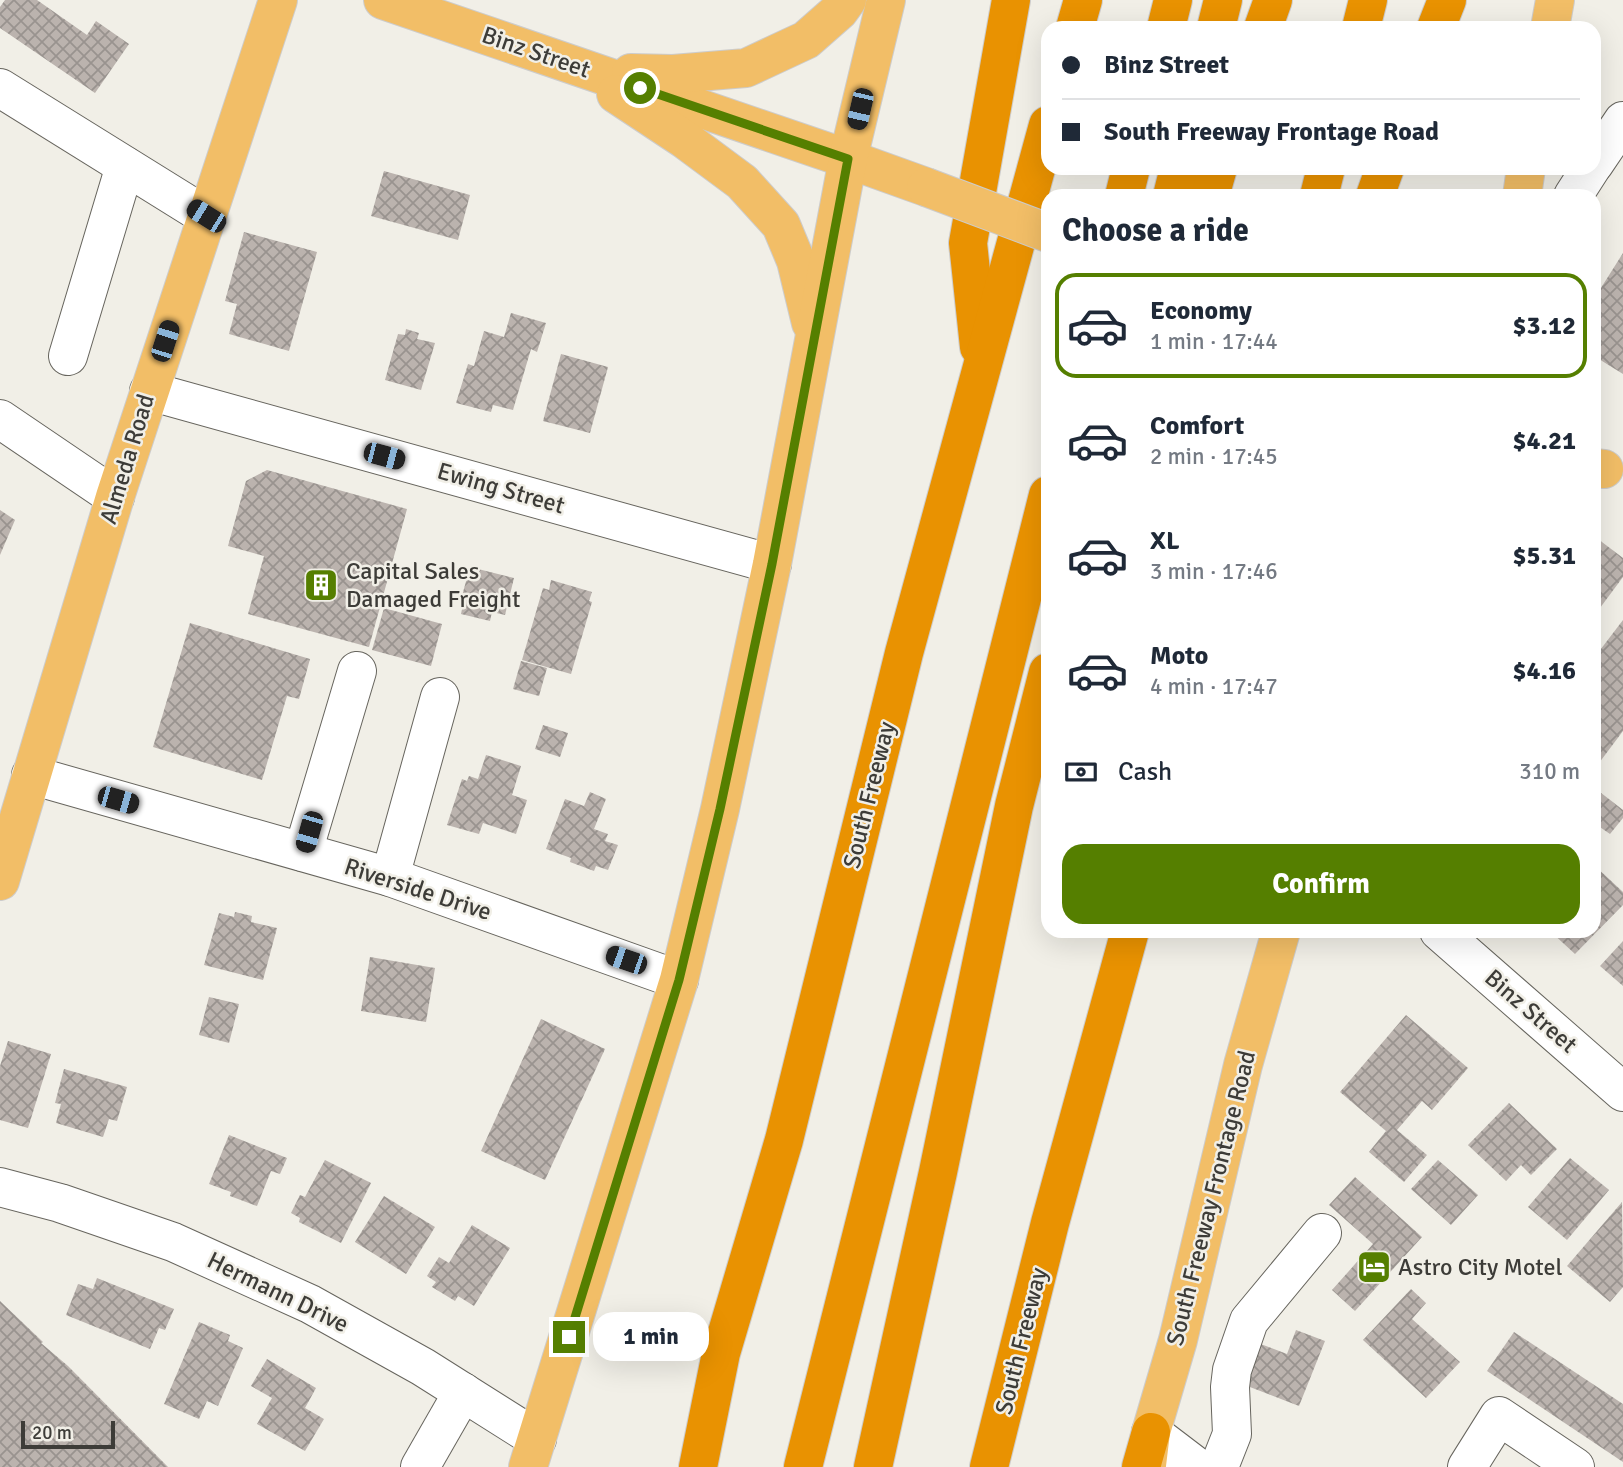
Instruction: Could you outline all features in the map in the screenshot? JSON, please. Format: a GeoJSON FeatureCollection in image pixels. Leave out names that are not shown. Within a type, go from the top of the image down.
{"type":"FeatureCollection","features":[{"type":"Feature","properties":{"kind":"highway"},"geometry":{"type":"LineString","coordinates":[[981,368],[968,243],[1011,0]]}},
{"type":"Feature","properties":{"kind":"highway"},"geometry":{"type":"LineString","coordinates":[[1077,21],[1083,0]]}},
{"type":"Feature","properties":{"kind":"highway"},"geometry":{"type":"LineString","coordinates":[[1168,21],[1173,0]]}},
{"type":"Feature","properties":{"kind":"highway"},"geometry":{"type":"LineString","coordinates":[[1218,21],[1223,0]]}},
{"type":"Feature","properties":{"kind":"highway"},"geometry":{"type":"LineString","coordinates":[[1266,21],[1273,0]]}},
{"type":"Feature","properties":{"kind":"highway"},"geometry":{"type":"LineString","coordinates":[[1363,21],[1368,0]]}},
{"type":"Feature","properties":{"kind":"highway"},"geometry":{"type":"LineString","coordinates":[[1439,21],[1447,0]]}},
{"type":"Feature","properties":{"kind":"highway","name":"South Freeway"},"geometry":{"type":"LineString","coordinates":[[698,1467],[721,1353],[784,1140],[904,653],[1041,150]]}},
{"type":"Feature","properties":{"kind":"highway"},"geometry":{"type":"LineString","coordinates":[[803,1467],[1041,523]]}},
{"type":"Feature","properties":{"kind":"highway"},"geometry":{"type":"LineString","coordinates":[[873,1467],[939,1172],[1013,806],[1041,700]]}},
{"type":"Feature","properties":{"kind":"highway"},"geometry":{"type":"LineString","coordinates":[[1013,806],[1041,747]]}},
{"type":"Feature","properties":{"kind":"highway","name":"South Freeway"},"geometry":{"type":"LineString","coordinates":[[989,1467],[1050,1223],[1128,938]]}},
{"type":"Feature","properties":{"kind":"highway"},"geometry":{"type":"LineString","coordinates":[[1013,1467],[1050,1223]]}},
{"type":"Feature","properties":{"kind":"main road","name":"Almeda Road"},"geometry":{"type":"LineString","coordinates":[[0,881],[115,497],[278,0]]}},
{"type":"Feature","properties":{"kind":"main road","name":"Binz Street"},"geometry":{"type":"LineString","coordinates":[[383,0],[848,159],[1041,230]]}},
{"type":"Feature","properties":{"kind":"main road"},"geometry":{"type":"LineString","coordinates":[[581,68],[673,74],[746,68],[806,40],[839,11],[847,0]]}},
{"type":"Feature","properties":{"kind":"main road"},"geometry":{"type":"LineString","coordinates":[[533,1453],[679,980],[720,809],[772,564],[848,159],[886,0]]}},
{"type":"Feature","properties":{"kind":"main road"},"geometry":{"type":"LineString","coordinates":[[1551,21],[1555,0]]}},
{"type":"Feature","properties":{"kind":"main road"},"geometry":{"type":"LineString","coordinates":[[581,68],[741,182],[781,225],[796,261],[815,337]]}},
{"type":"Feature","properties":{"kind":"main road","name":"South Freeway Frontage Road"},"geometry":{"type":"LineString","coordinates":[[1146,1455],[1178,1340],[1243,1065],[1279,938]]}},
{"type":"Feature","properties":{"kind":"street"},"geometry":{"type":"LineString","coordinates":[[0,88],[206,216]]}},
{"type":"Feature","properties":{"kind":"street"},"geometry":{"type":"LineString","coordinates":[[1601,154],[1623,121]]}},
{"type":"Feature","properties":{"kind":"street"},"geometry":{"type":"LineString","coordinates":[[68,356],[125,166]]}},
{"type":"Feature","properties":{"kind":"street","name":"Ewing Street"},"geometry":{"type":"LineString","coordinates":[[149,391],[772,564]]}},
{"type":"Feature","properties":{"kind":"street"},"geometry":{"type":"LineString","coordinates":[[0,419],[115,497]]}},
{"type":"Feature","properties":{"kind":"street"},"geometry":{"type":"LineString","coordinates":[[303,852],[357,671]]}},
{"type":"Feature","properties":{"kind":"street"},"geometry":{"type":"LineString","coordinates":[[390,877],[440,698]]}},
{"type":"Feature","properties":{"kind":"street","name":"Riverside Drive"},"geometry":{"type":"LineString","coordinates":[[31,775],[390,877],[679,980]]}},
{"type":"Feature","properties":{"kind":"street","name":"Binz Street"},"geometry":{"type":"LineString","coordinates":[[1447,938],[1623,1092]]}},
{"type":"Feature","properties":{"kind":"street","name":"Hermann Drive"},"geometry":{"type":"LineString","coordinates":[[0,1187],[60,1203],[173,1242],[310,1304],[463,1392],[533,1453]]}},
{"type":"Feature","properties":{"kind":"street"},"geometry":{"type":"LineString","coordinates":[[1219,1467],[1232,1434],[1232,1370],[1249,1321],[1322,1233]]}},
{"type":"Feature","properties":{"kind":"street"},"geometry":{"type":"LineString","coordinates":[[420,1467],[463,1392]]}},
{"type":"Feature","properties":{"kind":"street"},"geometry":{"type":"LineString","coordinates":[[1467,1467],[1499,1416],[1575,1467]]}},
{"type":"Feature","properties":{"kind":"street"},"geometry":{"type":"LineString","coordinates":[[1146,1455],[1197,1467]]}},
{"type":"Feature","properties":{"kind":"building"},"geometry":{"type":"Polygon","coordinates":[[[5,0],[37,0],[87,35],[96,21],[129,44],[95,93],[0,28],[0,7],[5,0]]]}},
{"type":"Feature","properties":{"kind":"building"},"geometry":{"type":"Polygon","coordinates":[[[384,171],[470,195],[458,240],[371,216],[384,171]]]}},
{"type":"Feature","properties":{"kind":"building"},"geometry":{"type":"Polygon","coordinates":[[[244,232],[317,252],[289,351],[229,334],[237,304],[225,301],[244,232]]]}},
{"type":"Feature","properties":{"kind":"building"},"geometry":{"type":"Polygon","coordinates":[[[1623,253],[1623,374],[1601,360],[1601,288],[1623,253]]]}},
{"type":"Feature","properties":{"kind":"building"},"geometry":{"type":"Polygon","coordinates":[[[511,313],[546,323],[537,352],[531,349],[513,410],[493,405],[491,412],[456,403],[468,364],[474,366],[484,331],[504,337],[511,313]]]}},
{"type":"Feature","properties":{"kind":"building"},"geometry":{"type":"Polygon","coordinates":[[[406,329],[419,333],[417,339],[435,343],[421,390],[385,380],[398,334],[405,335],[406,329]]]}},
{"type":"Feature","properties":{"kind":"building"},"geometry":{"type":"Polygon","coordinates":[[[561,354],[608,367],[590,433],[543,421],[561,354]]]}},
{"type":"Feature","properties":{"kind":"building","name":"Capital Sales Damaged Freight"},"geometry":{"type":"Polygon","coordinates":[[[267,470],[407,509],[369,647],[248,614],[264,556],[228,546],[246,481],[267,470]]]}},
{"type":"Feature","properties":{"kind":"building"},"geometry":{"type":"Polygon","coordinates":[[[0,510],[15,520],[0,555],[0,510]]]}},
{"type":"Feature","properties":{"kind":"building"},"geometry":{"type":"Polygon","coordinates":[[[1601,541],[1623,558],[1623,577],[1601,607],[1601,541]]]}},
{"type":"Feature","properties":{"kind":"building"},"geometry":{"type":"Polygon","coordinates":[[[470,567],[514,578],[505,615],[492,612],[490,621],[461,614],[463,604],[460,603],[470,567]]]}},
{"type":"Feature","properties":{"kind":"building"},"geometry":{"type":"Polygon","coordinates":[[[551,580],[592,592],[589,601],[592,602],[571,674],[522,660],[543,588],[549,590],[551,580]]]}},
{"type":"Feature","properties":{"kind":"building"},"geometry":{"type":"Polygon","coordinates":[[[384,608],[442,624],[431,666],[372,650],[384,608]]]}},
{"type":"Feature","properties":{"kind":"building"},"geometry":{"type":"Polygon","coordinates":[[[1623,620],[1623,731],[1601,760],[1601,649],[1623,620]]]}},
{"type":"Feature","properties":{"kind":"building"},"geometry":{"type":"Polygon","coordinates":[[[190,623],[310,659],[299,699],[287,696],[262,780],[153,747],[190,623]]]}},
{"type":"Feature","properties":{"kind":"building"},"geometry":{"type":"Polygon","coordinates":[[[521,661],[547,668],[539,696],[513,689],[521,661]]]}},
{"type":"Feature","properties":{"kind":"building"},"geometry":{"type":"Polygon","coordinates":[[[543,725],[568,733],[560,757],[535,749],[543,725]]]}},
{"type":"Feature","properties":{"kind":"building"},"geometry":{"type":"Polygon","coordinates":[[[486,755],[521,766],[512,795],[527,800],[516,834],[483,823],[479,834],[447,825],[462,779],[467,781],[469,776],[478,779],[486,755]]]}},
{"type":"Feature","properties":{"kind":"building"},"geometry":{"type":"Polygon","coordinates":[[[590,792],[606,799],[594,829],[608,834],[605,841],[618,845],[608,870],[596,866],[594,871],[570,862],[571,858],[546,849],[565,799],[584,806],[590,792]]]}},
{"type":"Feature","properties":{"kind":"building"},"geometry":{"type":"Polygon","coordinates":[[[1601,793],[1623,810],[1623,818],[1610,834],[1601,828],[1601,793]]]}},
{"type":"Feature","properties":{"kind":"building"},"geometry":{"type":"Polygon","coordinates":[[[1601,872],[1623,892],[1623,905],[1601,927],[1601,872]]]}},
{"type":"Feature","properties":{"kind":"building"},"geometry":{"type":"Polygon","coordinates":[[[235,912],[252,916],[251,922],[277,928],[263,980],[204,965],[219,913],[234,917],[235,912]]]}},
{"type":"Feature","properties":{"kind":"building"},"geometry":{"type":"Polygon","coordinates":[[[1558,938],[1591,938],[1575,954],[1558,938]]]}},
{"type":"Feature","properties":{"kind":"building"},"geometry":{"type":"Polygon","coordinates":[[[1623,941],[1623,986],[1600,966],[1623,941]]]}},
{"type":"Feature","properties":{"kind":"building"},"geometry":{"type":"Polygon","coordinates":[[[370,957],[435,968],[426,1022],[361,1011],[370,957]]]}},
{"type":"Feature","properties":{"kind":"building"},"geometry":{"type":"Polygon","coordinates":[[[209,997],[239,1004],[229,1043],[199,1035],[209,997]]]}},
{"type":"Feature","properties":{"kind":"building"},"geometry":{"type":"Polygon","coordinates":[[[1406,1015],[1468,1068],[1432,1110],[1422,1101],[1397,1130],[1427,1155],[1404,1182],[1369,1152],[1386,1131],[1340,1092],[1406,1015]]]}},
{"type":"Feature","properties":{"kind":"building"},"geometry":{"type":"Polygon","coordinates":[[[541,1019],[605,1049],[545,1180],[481,1151],[541,1019]]]}},
{"type":"Feature","properties":{"kind":"building"},"geometry":{"type":"Polygon","coordinates":[[[8,1041],[51,1054],[28,1128],[0,1120],[0,1066],[8,1041]]]}},
{"type":"Feature","properties":{"kind":"building"},"geometry":{"type":"Polygon","coordinates":[[[64,1069],[127,1087],[117,1121],[109,1119],[103,1137],[56,1123],[61,1104],[55,1103],[64,1069]]]}},
{"type":"Feature","properties":{"kind":"building"},"geometry":{"type":"Polygon","coordinates":[[[1509,1103],[1557,1149],[1531,1175],[1521,1165],[1506,1181],[1468,1145],[1509,1103]]]}},
{"type":"Feature","properties":{"kind":"building"},"geometry":{"type":"Polygon","coordinates":[[[229,1135],[287,1158],[280,1174],[271,1171],[257,1206],[230,1196],[231,1192],[209,1184],[229,1135]]]}},
{"type":"Feature","properties":{"kind":"building"},"geometry":{"type":"Polygon","coordinates":[[[1570,1158],[1609,1190],[1567,1240],[1528,1207],[1570,1158]]]}},
{"type":"Feature","properties":{"kind":"building"},"geometry":{"type":"Polygon","coordinates":[[[325,1160],[371,1183],[341,1243],[299,1222],[300,1218],[291,1213],[300,1195],[305,1197],[325,1160]]]}},
{"type":"Feature","properties":{"kind":"building"},"geometry":{"type":"Polygon","coordinates":[[[1438,1160],[1478,1195],[1451,1225],[1411,1189],[1438,1160]]]}},
{"type":"Feature","properties":{"kind":"building","name":"Astro City Motel"},"geometry":{"type":"Polygon","coordinates":[[[1355,1177],[1422,1237],[1355,1311],[1332,1290],[1373,1244],[1329,1205],[1355,1177]]]}},
{"type":"Feature","properties":{"kind":"building"},"geometry":{"type":"Polygon","coordinates":[[[384,1196],[435,1227],[406,1274],[355,1242],[384,1196]]]}},
{"type":"Feature","properties":{"kind":"building"},"geometry":{"type":"Polygon","coordinates":[[[1622,1202],[1623,1287],[1610,1302],[1567,1266],[1622,1202]]]}},
{"type":"Feature","properties":{"kind":"building"},"geometry":{"type":"Polygon","coordinates":[[[472,1225],[510,1248],[474,1306],[458,1296],[455,1301],[432,1287],[436,1282],[427,1276],[439,1257],[449,1263],[472,1225]]]}},
{"type":"Feature","properties":{"kind":"building"},"geometry":{"type":"Polygon","coordinates":[[[97,1278],[174,1309],[165,1330],[159,1328],[150,1349],[66,1315],[78,1284],[93,1289],[97,1278]]]}},
{"type":"Feature","properties":{"kind":"building"},"geometry":{"type":"Polygon","coordinates":[[[1411,1289],[1426,1303],[1412,1319],[1460,1362],[1426,1398],[1363,1340],[1411,1289]]]}},
{"type":"Feature","properties":{"kind":"building"},"geometry":{"type":"Polygon","coordinates":[[[0,1301],[68,1366],[168,1467],[0,1467],[0,1301]]]}},
{"type":"Feature","properties":{"kind":"building"},"geometry":{"type":"Polygon","coordinates":[[[199,1322],[230,1335],[228,1341],[243,1348],[218,1406],[207,1401],[199,1419],[164,1404],[199,1322]]]}},
{"type":"Feature","properties":{"kind":"building"},"geometry":{"type":"Polygon","coordinates":[[[1296,1330],[1325,1341],[1299,1406],[1242,1384],[1258,1343],[1287,1354],[1296,1330]]]}},
{"type":"Feature","properties":{"kind":"building"},"geometry":{"type":"Polygon","coordinates":[[[1514,1332],[1623,1404],[1623,1462],[1487,1371],[1514,1332]]]}},
{"type":"Feature","properties":{"kind":"building"},"geometry":{"type":"Polygon","coordinates":[[[267,1359],[316,1388],[305,1408],[324,1419],[305,1451],[257,1424],[272,1398],[251,1386],[267,1359]]]}},
{"type":"Feature","properties":{"kind":"place","name":"Capital Sales Damaged Freight"},"geometry":{"type":"Point","coordinates":[321,585]}},
{"type":"Feature","properties":{"kind":"place","name":"Astro City Motel"},"geometry":{"type":"Point","coordinates":[1374,1267]}},
{"type":"Feature","properties":{"kind":"route"},"geometry":{"type":"LineString","coordinates":[[569,1337],[679,980],[720,809],[772,564],[848,159],[640,88]]}}]}
